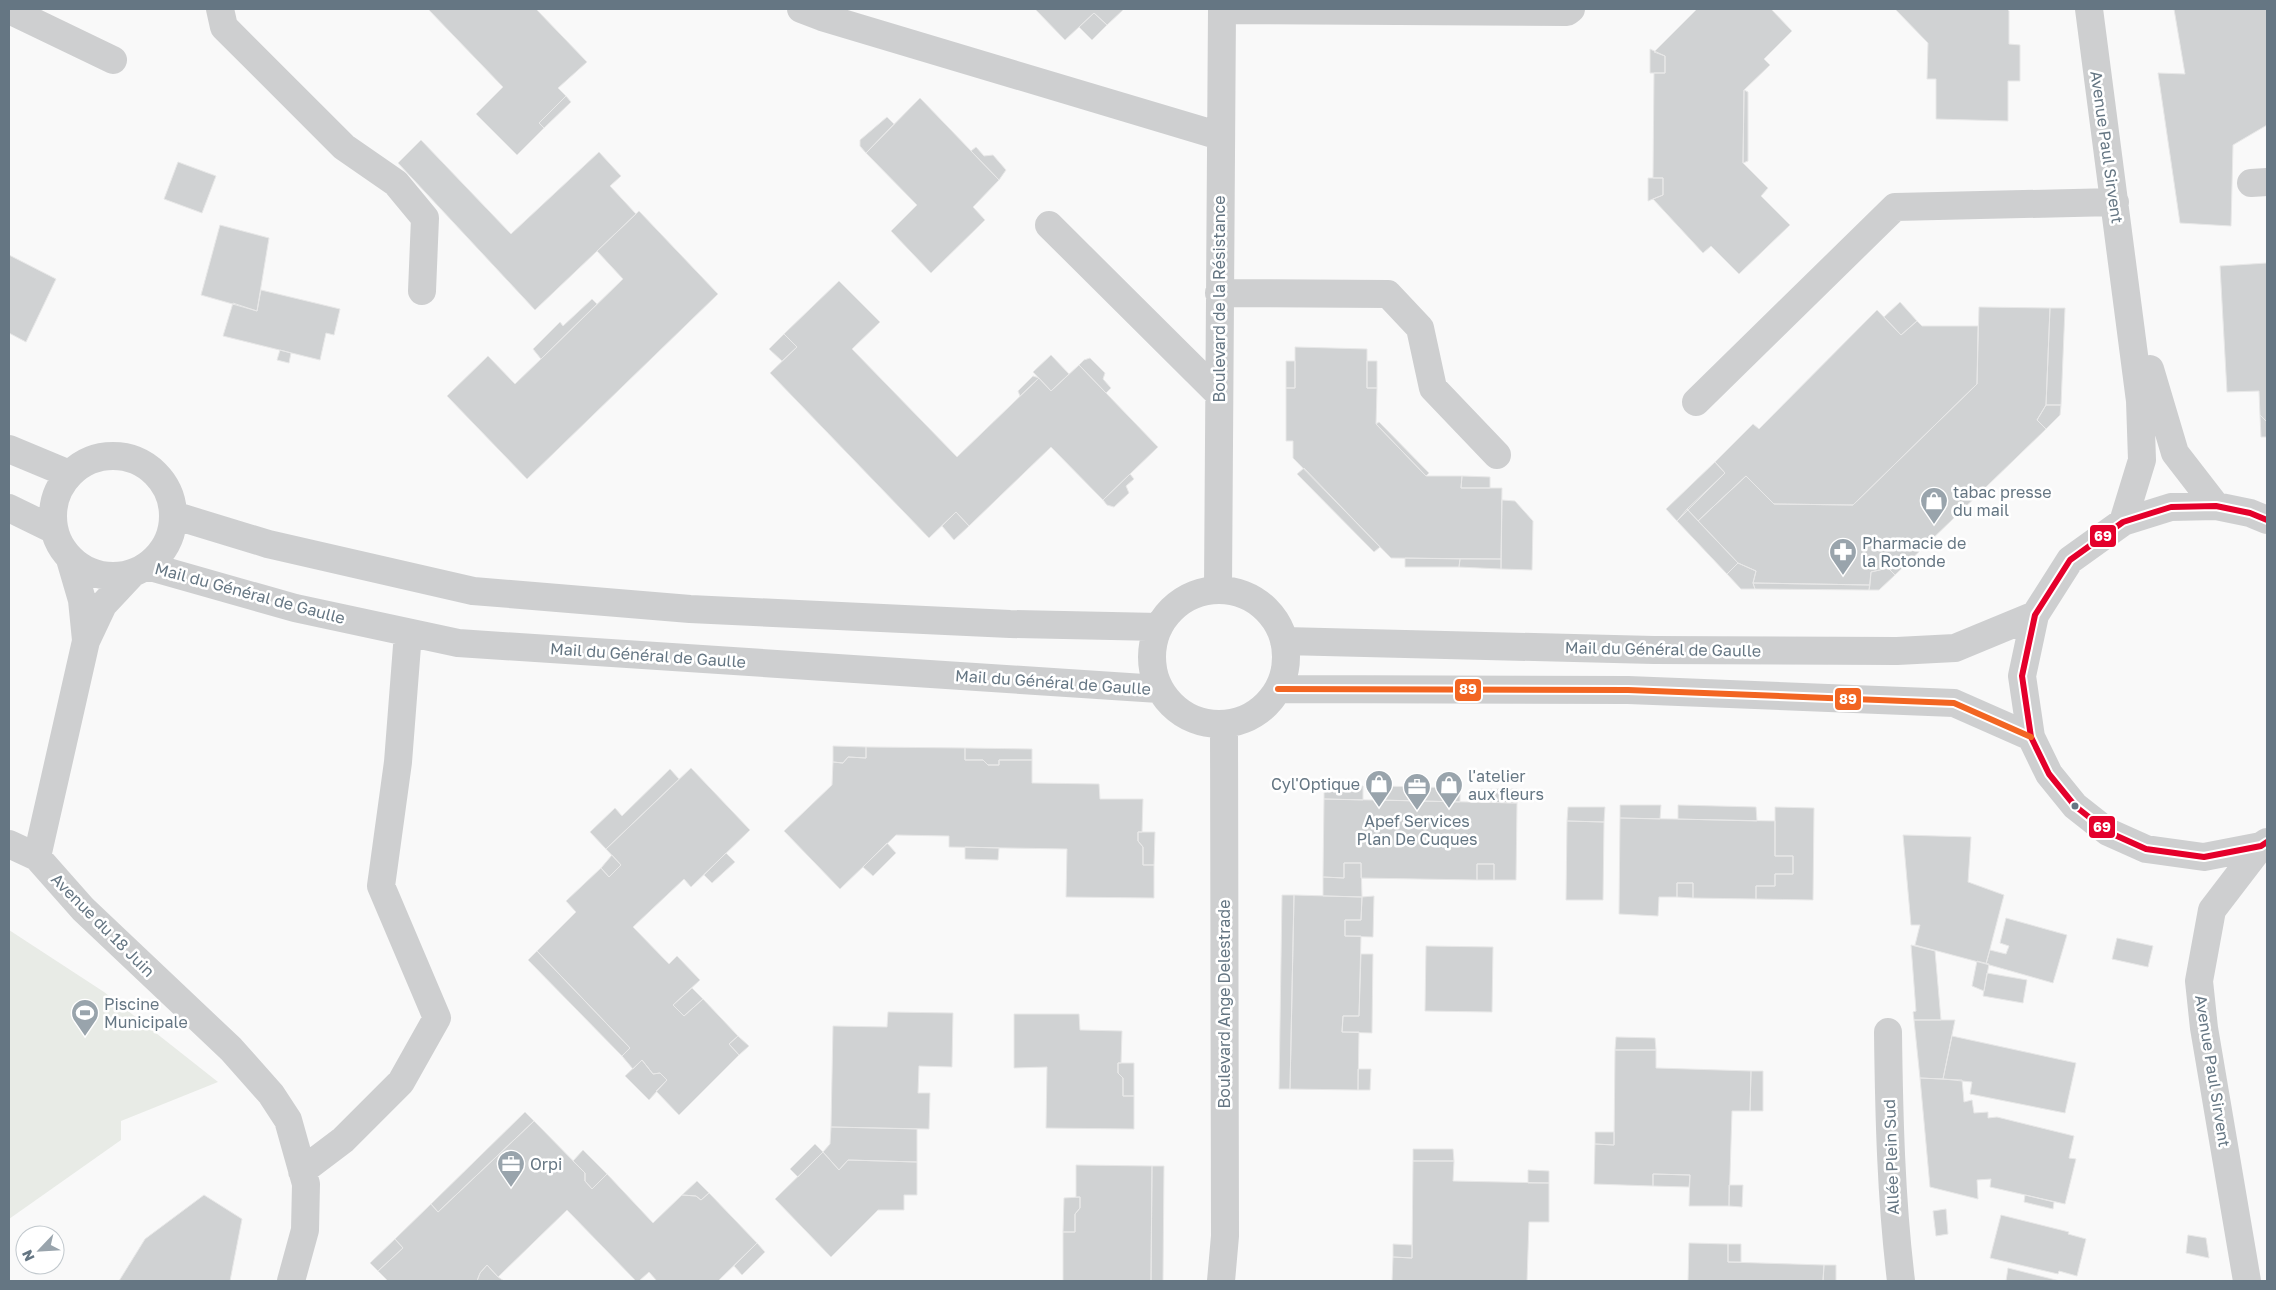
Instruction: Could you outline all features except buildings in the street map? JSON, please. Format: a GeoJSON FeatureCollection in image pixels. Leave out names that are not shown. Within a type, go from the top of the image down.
{"type":"FeatureCollection","features":[{"type":"Feature","properties":{"kind":"street"},"geometry":{"type":"LineString","coordinates":[[220,9],[224,27],[344,147],[396,183],[425,218],[422,291]]}},
{"type":"Feature","properties":{"kind":"street"},"geometry":{"type":"LineString","coordinates":[[801,9],[822,17],[1220,136]]}},
{"type":"Feature","properties":{"kind":"street"},"geometry":{"type":"LineString","coordinates":[[1222,9],[1567,12],[1571,9]]}},
{"type":"Feature","properties":{"kind":"street","name":"Boulevard de la Résistance"},"geometry":{"type":"LineString","coordinates":[[1218,588],[1222,9]]}},
{"type":"Feature","properties":{"kind":"street","name":"Avenue Paul Sirvent"},"geometry":{"type":"LineString","coordinates":[[2089,9],[2126,286]]}},
{"type":"Feature","properties":{"kind":"street"},"geometry":{"type":"LineString","coordinates":[[9,10],[113,60]]}},
{"type":"Feature","properties":{"kind":"street"},"geometry":{"type":"LineString","coordinates":[[1696,402],[1895,207],[2115,202]]}},
{"type":"Feature","properties":{"kind":"street"},"geometry":{"type":"LineString","coordinates":[[1049,224],[1219,394]]}},
{"type":"Feature","properties":{"kind":"street"},"geometry":{"type":"LineString","coordinates":[[2126,286],[2174,453],[2216,506]]}},
{"type":"Feature","properties":{"kind":"street"},"geometry":{"type":"LineString","coordinates":[[2123,522],[2142,460],[2140,401],[2126,286]]}},
{"type":"Feature","properties":{"kind":"street"},"geometry":{"type":"LineString","coordinates":[[1219,293],[1388,294],[1420,328],[1432,388],[1497,456]]}},
{"type":"Feature","properties":{"kind":"street"},"geometry":{"type":"LineString","coordinates":[[9,449],[69,474]]}},
{"type":"Feature","properties":{"kind":"street"},"geometry":{"type":"LineString","coordinates":[[9,844],[37,857],[86,641],[103,605],[161,552],[170,534],[173,515],[169,495],[159,477],[144,464],[131,459],[105,456],[86,462],[69,474],[58,491],[52,510],[54,530],[60,546],[70,559],[84,569],[99,575],[116,577],[140,570]]}},
{"type":"Feature","properties":{"kind":"street"},"geometry":{"type":"LineString","coordinates":[[2264,844],[2204,857],[2146,849],[2108,832],[2075,806],[2049,774],[2031,736],[2022,676],[2035,615],[2070,560],[2123,522],[2170,507],[2216,506],[2250,513],[2267,520]]}},
{"type":"Feature","properties":{"kind":"street"},"geometry":{"type":"LineString","coordinates":[[9,508],[54,530]]}},
{"type":"Feature","properties":{"kind":"street"},"geometry":{"type":"LineString","coordinates":[[173,515],[268,544],[473,591],[690,609],[1000,624],[1159,627]]}},
{"type":"Feature","properties":{"kind":"street"},"geometry":{"type":"LineString","coordinates":[[70,559],[82,600],[86,641]]}},
{"type":"Feature","properties":{"kind":"street","name":"Mail du Général de Gaulle"},"geometry":{"type":"LineString","coordinates":[[140,570],[295,608],[458,644],[1159,689]]}},
{"type":"Feature","properties":{"kind":"street"},"geometry":{"type":"LineString","coordinates":[[1218,588],[1249,596],[1267,609],[1280,626],[1284,641],[1285,669],[1278,690],[1265,707],[1247,719],[1224,726],[1206,724],[1185,716],[1159,689],[1150,663],[1152,642],[1172,606],[1196,593],[1218,588]]}},
{"type":"Feature","properties":{"kind":"street","name":"Mail du Général de Gaulle"},"geometry":{"type":"LineString","coordinates":[[1284,641],[1654,650],[1897,652],[1956,648],[2035,615]]}},
{"type":"Feature","properties":{"kind":"street"},"geometry":{"type":"LineString","coordinates":[[302,1171],[343,1140],[402,1082],[437,1018],[381,886],[398,762],[408,633]]}},
{"type":"Feature","properties":{"kind":"street"},"geometry":{"type":"LineString","coordinates":[[1278,690],[1628,690],[1954,703],[2031,736]]}},
{"type":"Feature","properties":{"kind":"street","name":"Boulevard Ange Delestrade"},"geometry":{"type":"LineString","coordinates":[[1221,1281],[1224,1236],[1224,726]]}},
{"type":"Feature","properties":{"kind":"street","name":"Avenue Paul Sirvent"},"geometry":{"type":"LineString","coordinates":[[2246,1281],[2204,1028],[2199,981],[2212,910],[2264,844]]}},
{"type":"Feature","properties":{"kind":"street","name":"Avenue du 18 Juin"},"geometry":{"type":"LineString","coordinates":[[37,857],[83,909],[230,1049],[271,1094],[288,1120],[306,1184],[305,1230],[291,1281]]}},
{"type":"Feature","properties":{"kind":"street","name":"Allée Plein Sud"},"geometry":{"type":"LineString","coordinates":[[1888,1032],[1893,1199],[1901,1281]]}},
{"type":"Feature","properties":{"kind":"shaded area","name":"Piscine Municipale"},"geometry":{"type":"Polygon","coordinates":[[[9,930],[104,992],[218,1082],[121,1121],[121,1140],[9,1219],[9,930]]]}},
{"type":"Feature","properties":{"kind":"transit line","name":"69"},"geometry":{"type":"LineString","coordinates":[[2267,520],[2250,513],[2216,506],[2171,507],[2123,522],[2070,560],[2035,615],[2022,676],[2031,737],[2049,774],[2075,806],[2108,832],[2146,849],[2204,857],[2261,846],[2267,842]]}},
{"type":"Feature","properties":{"kind":"transit line","name":"89"},"geometry":{"type":"LineString","coordinates":[[1278,689],[1628,690],[1954,703],[2031,737]]}},
{"type":"Feature","properties":{"kind":"place","name":"tabac presse du mail"},"geometry":{"type":"Point","coordinates":[1934,525]}},
{"type":"Feature","properties":{"kind":"place","name":"Pharmacie de la Rotonde"},"geometry":{"type":"Point","coordinates":[1843,576]}},
{"type":"Feature","properties":{"kind":"place","name":"Cyl'Optique"},"geometry":{"type":"Point","coordinates":[1379,808]}},
{"type":"Feature","properties":{"kind":"place","name":"l'atelier aux fleurs"},"geometry":{"type":"Point","coordinates":[1449,809]}},
{"type":"Feature","properties":{"kind":"place","name":"Apef Services Plan De Cuques"},"geometry":{"type":"Point","coordinates":[1417,811]}},
{"type":"Feature","properties":{"kind":"place","name":"Piscine Municipale"},"geometry":{"type":"Point","coordinates":[85,1037]}},
{"type":"Feature","properties":{"kind":"place","name":"Orpi"},"geometry":{"type":"Point","coordinates":[511,1188]}}]}
